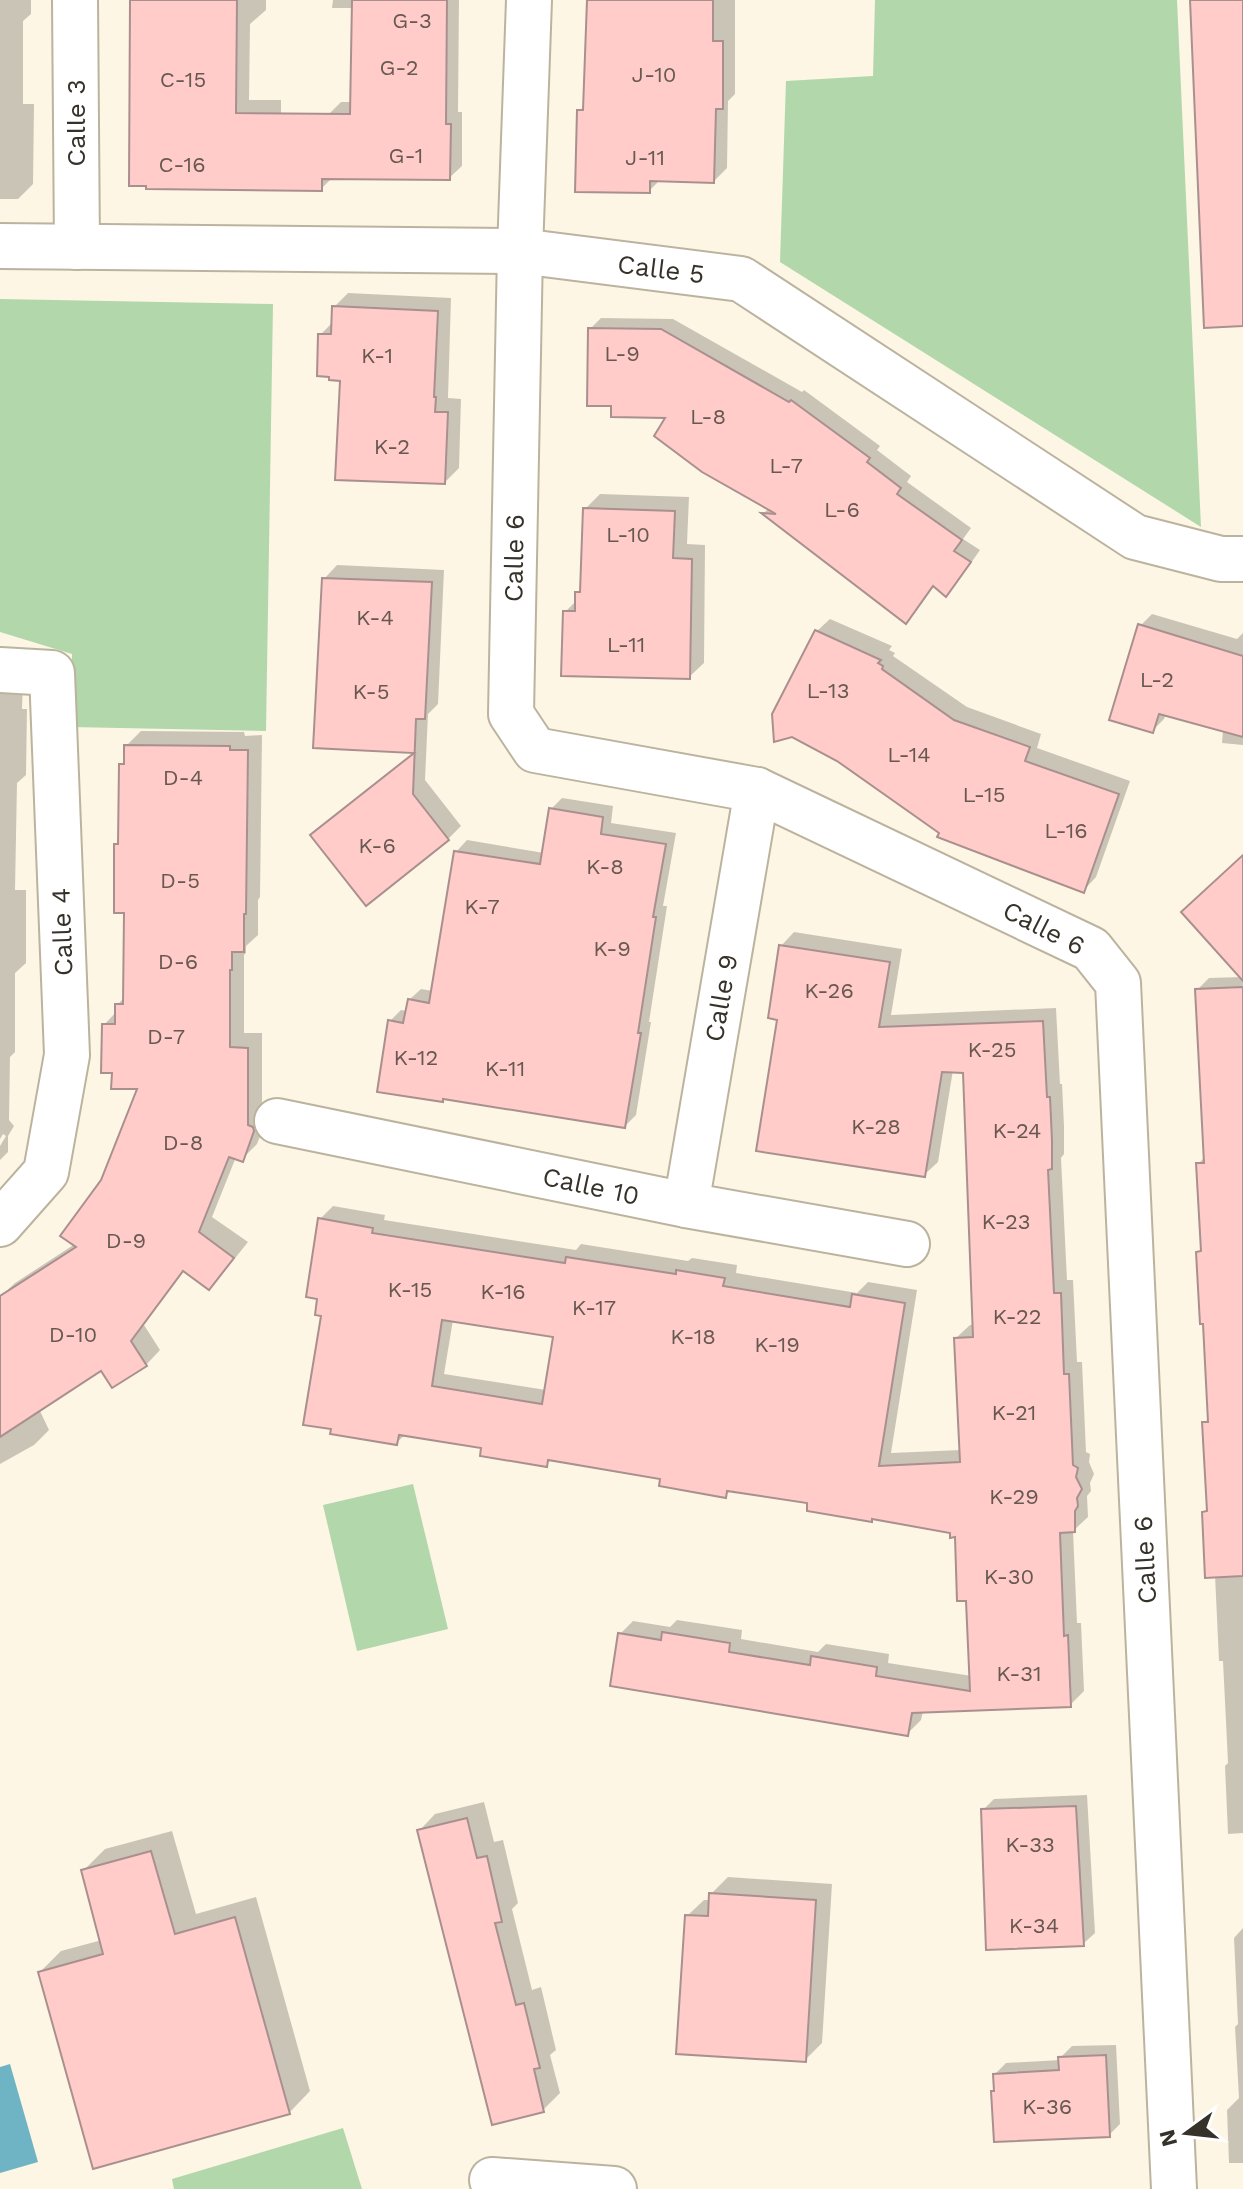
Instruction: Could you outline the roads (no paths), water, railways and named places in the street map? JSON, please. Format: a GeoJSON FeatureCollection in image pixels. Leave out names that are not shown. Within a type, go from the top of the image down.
{"type":"FeatureCollection","features":[{"type":"Feature","properties":{"kind":"street","name":"Calle 3"},"geometry":{"type":"LineString","coordinates":[[75,0],[77,247]]}},
{"type":"Feature","properties":{"kind":"street","name":"Calle 6"},"geometry":{"type":"LineString","coordinates":[[529,0],[520,251],[511,714],[535,750],[757,790],[1091,949],[1118,983],[1174,2189]]}},
{"type":"Feature","properties":{"kind":"street","name":"Calle 5"},"geometry":{"type":"LineString","coordinates":[[0,246],[520,251],[741,279],[1135,537],[1221,559],[1243,559]]}},
{"type":"Feature","properties":{"kind":"street","name":"Calle 4"},"geometry":{"type":"LineString","coordinates":[[0,670],[52,673],[67,1055],[46,1172],[0,1224]]}},
{"type":"Feature","properties":{"kind":"street","name":"Calle 9"},"geometry":{"type":"LineString","coordinates":[[686,1205],[757,790]]}},
{"type":"Feature","properties":{"kind":"street","name":"Calle 10"},"geometry":{"type":"LineString","coordinates":[[277,1121],[686,1205],[907,1244]]}},
{"type":"Feature","properties":{"kind":"street"},"geometry":{"type":"LineString","coordinates":[[492,2180],[614,2189]]}},
{"type":"Feature","properties":{"kind":"water"},"geometry":{"type":"Polygon","coordinates":[[[10,2064],[38,2162],[0,2173],[0,2067],[10,2064]]]}}]}
